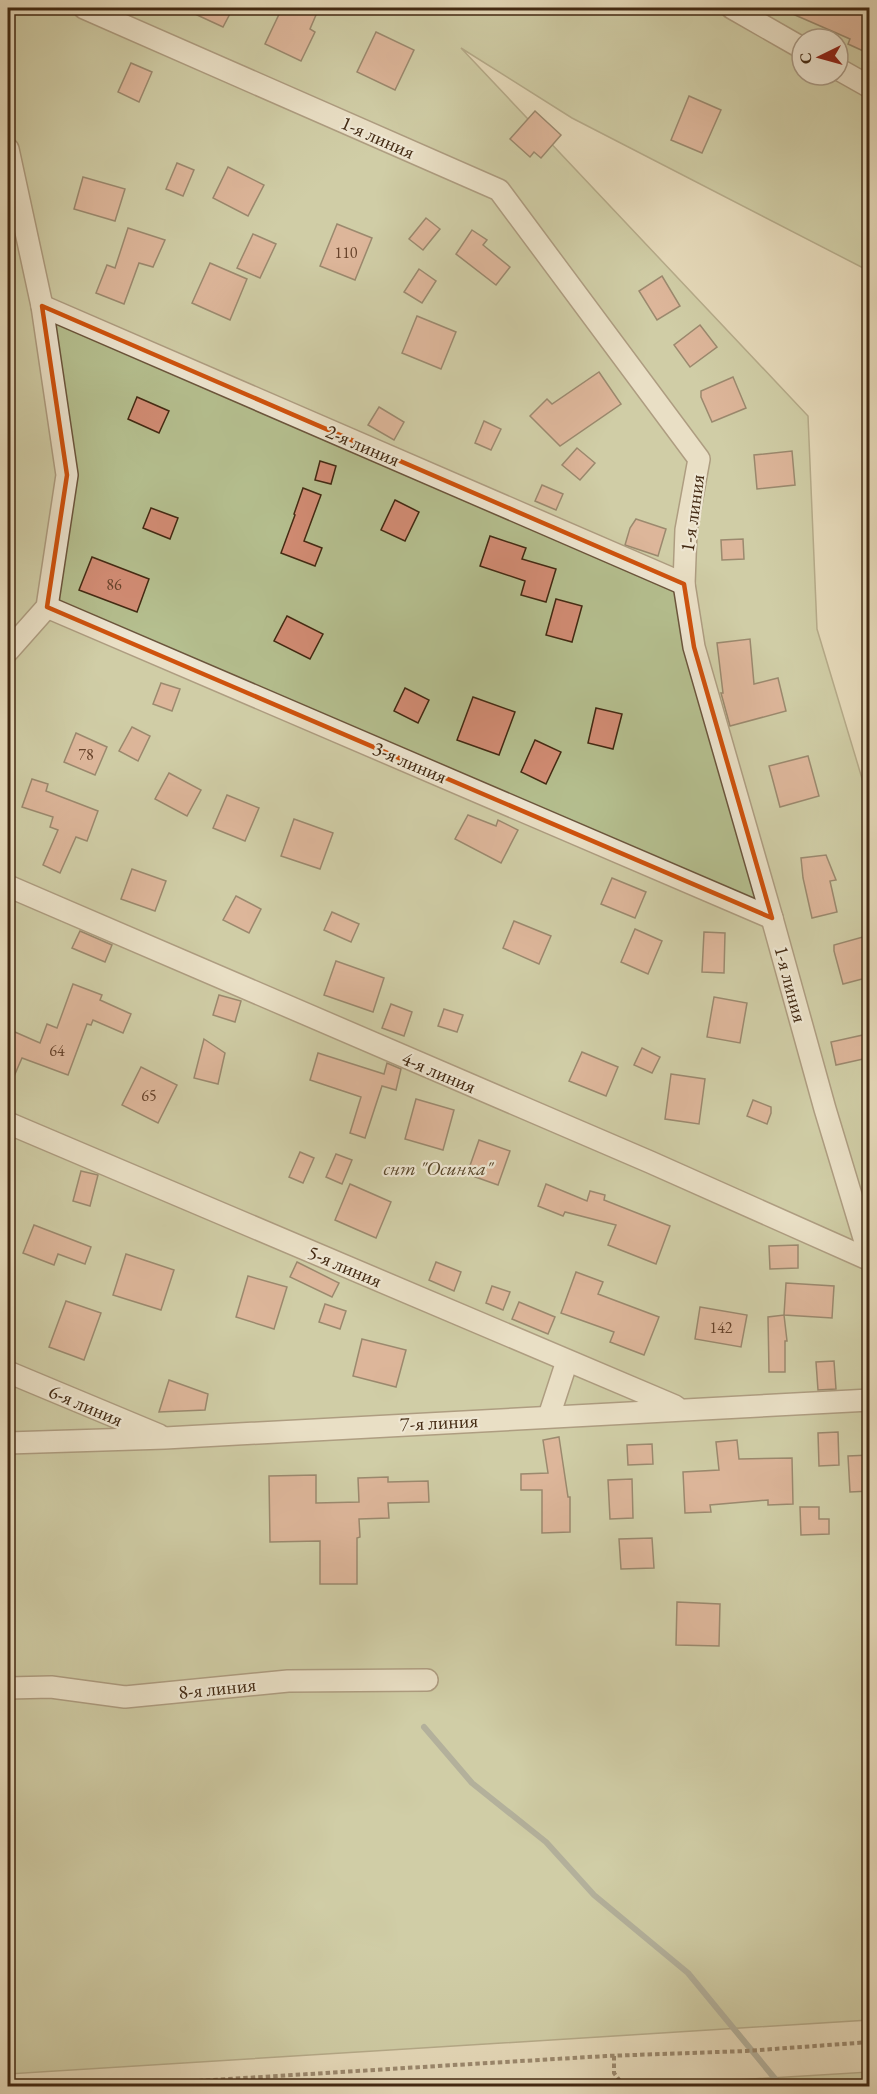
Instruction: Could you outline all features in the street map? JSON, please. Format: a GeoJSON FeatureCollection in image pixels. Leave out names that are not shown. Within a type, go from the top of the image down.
{"type":"FeatureCollection","features":[{"type":"Feature","properties":{"kind":"street","name":"1-я линия"},"geometry":{"type":"LineString","coordinates":[[84,8],[499,190],[699,459],[686,530],[684,584],[694,647],[870,1259]]}},
{"type":"Feature","properties":{"kind":"street"},"geometry":{"type":"LineString","coordinates":[[732,8],[790,41]]}},
{"type":"Feature","properties":{"kind":"street"},"geometry":{"type":"LineString","coordinates":[[850,76],[870,87]]}},
{"type":"Feature","properties":{"kind":"street"},"geometry":{"type":"LineString","coordinates":[[8,149],[42,306],[67,475],[47,607],[8,651]]}},
{"type":"Feature","properties":{"kind":"street","name":"2-я линия"},"geometry":{"type":"LineString","coordinates":[[42,306],[684,584]]}},
{"type":"Feature","properties":{"kind":"street","name":"3-я линия"},"geometry":{"type":"LineString","coordinates":[[47,607],[772,918]]}},
{"type":"Feature","properties":{"kind":"street","name":"4-я линия"},"geometry":{"type":"LineString","coordinates":[[8,886],[870,1259]]}},
{"type":"Feature","properties":{"kind":"street","name":"5-я линия"},"geometry":{"type":"LineString","coordinates":[[8,1123],[682,1409]]}},
{"type":"Feature","properties":{"kind":"street"},"geometry":{"type":"LineString","coordinates":[[549,1416],[567,1361]]}},
{"type":"Feature","properties":{"kind":"street","name":"6-я линия"},"geometry":{"type":"LineString","coordinates":[[8,1372],[165,1438]]}},
{"type":"Feature","properties":{"kind":"street","name":"7-я линия"},"geometry":{"type":"LineString","coordinates":[[8,1443],[165,1438],[870,1400]]}},
{"type":"Feature","properties":{"kind":"street","name":"8-я линия"},"geometry":{"type":"LineString","coordinates":[[8,1688],[51,1687],[125,1697],[288,1681],[427,1680]]}},
{"type":"Feature","properties":{"kind":"path"},"geometry":{"type":"LineString","coordinates":[[116,2086],[870,2042]]}},
{"type":"Feature","properties":{"kind":"path"},"geometry":{"type":"LineString","coordinates":[[614,2056],[614,2073],[624,2086]]}},
{"type":"Feature","properties":{"kind":"highlighted area"},"geometry":{"type":"Polygon","coordinates":[[[42,306],[684,584],[694,647],[772,918],[47,607],[67,475],[42,306]]]}},
{"type":"Feature","properties":{"kind":"green space","name":"снт \"Осинка\""},"geometry":{"type":"Polygon","coordinates":[[[8,8],[869,8],[869,271],[572,118],[461,48],[808,416],[817,629],[870,805],[869,2020],[8,2074],[8,8]]]}},
{"type":"Feature","properties":{"kind":"green space"},"geometry":{"type":"Polygon","coordinates":[[[869,2072],[869,2086],[636,2086],[869,2072]]]}},
{"type":"Feature","properties":{"kind":"building"},"geometry":{"type":"Polygon","coordinates":[[[182,8],[233,8],[223,27],[182,8]]]}},
{"type":"Feature","properties":{"kind":"building"},"geometry":{"type":"Polygon","coordinates":[[[282,8],[319,8],[310,29],[315,32],[301,61],[265,44],[282,8]]]}},
{"type":"Feature","properties":{"kind":"building"},"geometry":{"type":"Polygon","coordinates":[[[779,8],[870,8],[870,54],[850,45],[850,27],[823,27],[779,8]]]}},
{"type":"Feature","properties":{"kind":"building"},"geometry":{"type":"Polygon","coordinates":[[[376,32],[414,50],[395,90],[357,72],[376,32]]]}},
{"type":"Feature","properties":{"kind":"building"},"geometry":{"type":"Polygon","coordinates":[[[131,63],[152,72],[139,102],[118,92],[131,63]]]}},
{"type":"Feature","properties":{"kind":"building"},"geometry":{"type":"Polygon","coordinates":[[[689,96],[721,110],[702,153],[671,140],[689,96]]]}},
{"type":"Feature","properties":{"kind":"building"},"geometry":{"type":"Polygon","coordinates":[[[535,111],[561,135],[541,158],[534,152],[530,157],[510,139],[535,111]]]}},
{"type":"Feature","properties":{"kind":"building"},"geometry":{"type":"Polygon","coordinates":[[[177,163],[194,170],[183,196],[166,189],[177,163]]]}},
{"type":"Feature","properties":{"kind":"building"},"geometry":{"type":"Polygon","coordinates":[[[228,167],[264,185],[248,216],[213,198],[228,167]]]}},
{"type":"Feature","properties":{"kind":"building"},"geometry":{"type":"Polygon","coordinates":[[[83,177],[125,189],[115,221],[74,209],[83,177]]]}},
{"type":"Feature","properties":{"kind":"building"},"geometry":{"type":"Polygon","coordinates":[[[426,218],[440,229],[423,250],[409,239],[426,218]]]}},
{"type":"Feature","properties":{"kind":"building"},"geometry":{"type":"Polygon","coordinates":[[[337,224],[372,238],[355,280],[320,266],[337,224]]]}},
{"type":"Feature","properties":{"kind":"building"},"geometry":{"type":"Polygon","coordinates":[[[128,228],[165,240],[153,267],[139,263],[124,304],[96,293],[107,265],[115,268],[128,228]]]}},
{"type":"Feature","properties":{"kind":"building"},"geometry":{"type":"Polygon","coordinates":[[[472,230],[487,240],[483,245],[510,267],[496,285],[456,254],[472,230]]]}},
{"type":"Feature","properties":{"kind":"building"},"geometry":{"type":"Polygon","coordinates":[[[253,234],[276,244],[260,278],[237,268],[253,234]]]}},
{"type":"Feature","properties":{"kind":"building"},"geometry":{"type":"Polygon","coordinates":[[[210,263],[247,279],[230,320],[192,303],[210,263]]]}},
{"type":"Feature","properties":{"kind":"building"},"geometry":{"type":"Polygon","coordinates":[[[419,269],[436,281],[422,303],[404,292],[419,269]]]}},
{"type":"Feature","properties":{"kind":"building"},"geometry":{"type":"Polygon","coordinates":[[[662,276],[680,306],[657,320],[639,291],[662,276]]]}},
{"type":"Feature","properties":{"kind":"building"},"geometry":{"type":"Polygon","coordinates":[[[417,316],[456,332],[441,369],[402,353],[417,316]]]}},
{"type":"Feature","properties":{"kind":"building"},"geometry":{"type":"Polygon","coordinates":[[[700,325],[717,347],[690,367],[674,345],[700,325]]]}},
{"type":"Feature","properties":{"kind":"building"},"geometry":{"type":"Polygon","coordinates":[[[599,372],[621,404],[560,446],[530,416],[547,399],[552,404],[599,372]]]}},
{"type":"Feature","properties":{"kind":"building"},"geometry":{"type":"Polygon","coordinates":[[[733,377],[746,408],[712,422],[701,397],[701,391],[733,377]]]}},
{"type":"Feature","properties":{"kind":"building"},"geometry":{"type":"Polygon","coordinates":[[[137,397],[169,411],[159,433],[128,419],[137,397]]]}},
{"type":"Feature","properties":{"kind":"building"},"geometry":{"type":"Polygon","coordinates":[[[379,407],[404,422],[394,440],[368,425],[379,407]]]}},
{"type":"Feature","properties":{"kind":"building"},"geometry":{"type":"Polygon","coordinates":[[[484,421],[501,429],[491,450],[475,443],[484,421]]]}},
{"type":"Feature","properties":{"kind":"building"},"geometry":{"type":"Polygon","coordinates":[[[577,448],[595,463],[580,480],[562,465],[577,448]]]}},
{"type":"Feature","properties":{"kind":"building"},"geometry":{"type":"Polygon","coordinates":[[[792,451],[795,485],[757,489],[754,455],[792,451]]]}},
{"type":"Feature","properties":{"kind":"building"},"geometry":{"type":"Polygon","coordinates":[[[320,461],[336,466],[331,484],[315,480],[320,461]]]}},
{"type":"Feature","properties":{"kind":"building"},"geometry":{"type":"Polygon","coordinates":[[[542,485],[563,494],[556,510],[535,501],[542,485]]]}},
{"type":"Feature","properties":{"kind":"building"},"geometry":{"type":"Polygon","coordinates":[[[303,488],[321,495],[304,541],[322,548],[315,566],[281,553],[303,488]]]}},
{"type":"Feature","properties":{"kind":"building"},"geometry":{"type":"Polygon","coordinates":[[[395,500],[419,512],[405,541],[381,530],[395,500]]]}},
{"type":"Feature","properties":{"kind":"building"},"geometry":{"type":"Polygon","coordinates":[[[151,508],[178,518],[170,539],[143,528],[151,508]]]}},
{"type":"Feature","properties":{"kind":"building"},"geometry":{"type":"Polygon","coordinates":[[[636,519],[666,529],[658,556],[625,545],[630,528],[636,519]]]}},
{"type":"Feature","properties":{"kind":"building"},"geometry":{"type":"Polygon","coordinates":[[[490,536],[526,548],[522,559],[556,569],[546,602],[521,595],[525,581],[480,566],[490,536]]]}},
{"type":"Feature","properties":{"kind":"building"},"geometry":{"type":"Polygon","coordinates":[[[743,539],[744,559],[722,560],[721,540],[743,539]]]}},
{"type":"Feature","properties":{"kind":"building"},"geometry":{"type":"Polygon","coordinates":[[[92,557],[149,579],[137,612],[79,590],[92,557]]]}},
{"type":"Feature","properties":{"kind":"building"},"geometry":{"type":"Polygon","coordinates":[[[556,599],[582,606],[572,642],[546,635],[556,599]]]}},
{"type":"Feature","properties":{"kind":"building"},"geometry":{"type":"Polygon","coordinates":[[[287,616],[323,634],[310,659],[274,641],[287,616]]]}},
{"type":"Feature","properties":{"kind":"building"},"geometry":{"type":"Polygon","coordinates":[[[750,639],[754,684],[778,678],[786,711],[730,726],[721,693],[723,693],[717,643],[750,639]]]}},
{"type":"Feature","properties":{"kind":"building"},"geometry":{"type":"Polygon","coordinates":[[[161,683],[180,689],[172,711],[153,704],[161,683]]]}},
{"type":"Feature","properties":{"kind":"building"},"geometry":{"type":"Polygon","coordinates":[[[405,688],[429,700],[418,723],[394,711],[405,688]]]}},
{"type":"Feature","properties":{"kind":"building"},"geometry":{"type":"Polygon","coordinates":[[[473,697],[515,712],[499,755],[457,740],[473,697]]]}},
{"type":"Feature","properties":{"kind":"building"},"geometry":{"type":"Polygon","coordinates":[[[596,708],[622,714],[613,749],[588,743],[596,708]]]}},
{"type":"Feature","properties":{"kind":"building"},"geometry":{"type":"Polygon","coordinates":[[[132,727],[150,736],[138,761],[119,751],[132,727]]]}},
{"type":"Feature","properties":{"kind":"building"},"geometry":{"type":"Polygon","coordinates":[[[76,733],[107,747],[95,775],[64,762],[76,733]]]}},
{"type":"Feature","properties":{"kind":"building"},"geometry":{"type":"Polygon","coordinates":[[[535,740],[561,752],[546,784],[521,772],[535,740]]]}},
{"type":"Feature","properties":{"kind":"building"},"geometry":{"type":"Polygon","coordinates":[[[808,756],[819,796],[780,807],[769,766],[808,756]]]}},
{"type":"Feature","properties":{"kind":"building"},"geometry":{"type":"Polygon","coordinates":[[[169,773],[201,790],[187,816],[155,799],[169,773]]]}},
{"type":"Feature","properties":{"kind":"building"},"geometry":{"type":"Polygon","coordinates":[[[32,779],[48,784],[46,791],[98,811],[87,841],[76,837],[60,873],[43,865],[58,830],[50,827],[53,817],[22,807],[32,779]]]}},
{"type":"Feature","properties":{"kind":"building"},"geometry":{"type":"Polygon","coordinates":[[[227,795],[259,808],[245,841],[213,828],[227,795]]]}},
{"type":"Feature","properties":{"kind":"building"},"geometry":{"type":"Polygon","coordinates":[[[468,815],[496,826],[498,820],[518,830],[501,863],[455,839],[468,815]]]}},
{"type":"Feature","properties":{"kind":"building"},"geometry":{"type":"Polygon","coordinates":[[[294,819],[333,833],[320,869],[281,856],[294,819]]]}},
{"type":"Feature","properties":{"kind":"building"},"geometry":{"type":"Polygon","coordinates":[[[826,855],[836,880],[830,881],[837,912],[812,918],[801,858],[826,855]]]}},
{"type":"Feature","properties":{"kind":"building"},"geometry":{"type":"Polygon","coordinates":[[[132,869],[166,881],[155,911],[121,899],[132,869]]]}},
{"type":"Feature","properties":{"kind":"building"},"geometry":{"type":"Polygon","coordinates":[[[612,878],[646,892],[635,918],[601,904],[612,878]]]}},
{"type":"Feature","properties":{"kind":"building"},"geometry":{"type":"Polygon","coordinates":[[[236,896],[261,909],[249,933],[223,920],[236,896]]]}},
{"type":"Feature","properties":{"kind":"building"},"geometry":{"type":"Polygon","coordinates":[[[332,912],[359,924],[351,942],[324,930],[332,912]]]}},
{"type":"Feature","properties":{"kind":"building"},"geometry":{"type":"Polygon","coordinates":[[[514,921],[551,936],[539,964],[503,948],[514,921]]]}},
{"type":"Feature","properties":{"kind":"building"},"geometry":{"type":"Polygon","coordinates":[[[635,929],[662,941],[648,974],[621,962],[635,929]]]}},
{"type":"Feature","properties":{"kind":"building"},"geometry":{"type":"Polygon","coordinates":[[[80,931],[112,945],[105,962],[72,948],[80,931]]]}},
{"type":"Feature","properties":{"kind":"building"},"geometry":{"type":"Polygon","coordinates":[[[704,932],[725,933],[724,973],[702,972],[704,932]]]}},
{"type":"Feature","properties":{"kind":"building"},"geometry":{"type":"Polygon","coordinates":[[[870,935],[870,977],[843,984],[834,945],[870,935]]]}},
{"type":"Feature","properties":{"kind":"building"},"geometry":{"type":"Polygon","coordinates":[[[336,961],[384,978],[373,1012],[324,995],[336,961]]]}},
{"type":"Feature","properties":{"kind":"building"},"geometry":{"type":"Polygon","coordinates":[[[73,984],[102,995],[100,1000],[131,1014],[123,1033],[93,1020],[91,1025],[87,1024],[68,1075],[22,1058],[8,1090],[8,1029],[40,1043],[47,1024],[57,1028],[73,984]]]}},
{"type":"Feature","properties":{"kind":"building"},"geometry":{"type":"Polygon","coordinates":[[[219,995],[241,1001],[235,1022],[213,1015],[219,995]]]}},
{"type":"Feature","properties":{"kind":"building"},"geometry":{"type":"Polygon","coordinates":[[[714,997],[747,1003],[740,1043],[707,1037],[714,997]]]}},
{"type":"Feature","properties":{"kind":"building"},"geometry":{"type":"Polygon","coordinates":[[[391,1004],[412,1012],[404,1036],[382,1028],[391,1004]]]}},
{"type":"Feature","properties":{"kind":"building"},"geometry":{"type":"Polygon","coordinates":[[[444,1009],[463,1015],[457,1032],[438,1026],[444,1009]]]}},
{"type":"Feature","properties":{"kind":"building"},"geometry":{"type":"Polygon","coordinates":[[[863,1035],[868,1058],[836,1065],[831,1042],[863,1035]]]}},
{"type":"Feature","properties":{"kind":"building"},"geometry":{"type":"Polygon","coordinates":[[[204,1039],[225,1053],[218,1084],[194,1078],[204,1039]]]}},
{"type":"Feature","properties":{"kind":"building"},"geometry":{"type":"Polygon","coordinates":[[[642,1048],[660,1057],[652,1073],[634,1065],[642,1048]]]}},
{"type":"Feature","properties":{"kind":"building"},"geometry":{"type":"Polygon","coordinates":[[[582,1052],[618,1067],[606,1096],[569,1081],[582,1052]]]}},
{"type":"Feature","properties":{"kind":"building"},"geometry":{"type":"Polygon","coordinates":[[[318,1053],[384,1074],[387,1063],[401,1069],[396,1090],[382,1086],[365,1138],[350,1133],[361,1097],[310,1080],[318,1053]]]}},
{"type":"Feature","properties":{"kind":"building"},"geometry":{"type":"Polygon","coordinates":[[[141,1067],[177,1085],[158,1123],[122,1105],[141,1067]]]}},
{"type":"Feature","properties":{"kind":"building"},"geometry":{"type":"Polygon","coordinates":[[[671,1074],[705,1079],[699,1124],[665,1119],[671,1074]]]}},
{"type":"Feature","properties":{"kind":"building"},"geometry":{"type":"Polygon","coordinates":[[[416,1099],[454,1110],[443,1150],[405,1139],[416,1099]]]}},
{"type":"Feature","properties":{"kind":"building"},"geometry":{"type":"Polygon","coordinates":[[[753,1100],[771,1107],[767,1124],[747,1116],[753,1100]]]}},
{"type":"Feature","properties":{"kind":"building"},"geometry":{"type":"Polygon","coordinates":[[[479,1140],[510,1151],[498,1185],[467,1174],[479,1140]]]}},
{"type":"Feature","properties":{"kind":"building"},"geometry":{"type":"Polygon","coordinates":[[[300,1152],[314,1158],[303,1183],[289,1177],[300,1152]]]}},
{"type":"Feature","properties":{"kind":"building"},"geometry":{"type":"Polygon","coordinates":[[[336,1154],[352,1160],[342,1184],[326,1177],[336,1154]]]}},
{"type":"Feature","properties":{"kind":"building"},"geometry":{"type":"Polygon","coordinates":[[[81,1171],[98,1175],[90,1206],[73,1201],[81,1171]]]}},
{"type":"Feature","properties":{"kind":"building"},"geometry":{"type":"Polygon","coordinates":[[[350,1184],[391,1202],[376,1238],[335,1220],[350,1184]]]}},
{"type":"Feature","properties":{"kind":"building"},"geometry":{"type":"Polygon","coordinates":[[[546,1184],[587,1201],[590,1191],[605,1195],[604,1200],[670,1226],[656,1264],[608,1245],[616,1225],[565,1212],[563,1216],[538,1206],[546,1184]]]}},
{"type":"Feature","properties":{"kind":"building"},"geometry":{"type":"Polygon","coordinates":[[[34,1225],[91,1247],[85,1264],[58,1254],[54,1265],[23,1253],[34,1225]]]}},
{"type":"Feature","properties":{"kind":"building"},"geometry":{"type":"Polygon","coordinates":[[[798,1245],[798,1268],[770,1269],[769,1246],[798,1245]]]}},
{"type":"Feature","properties":{"kind":"building"},"geometry":{"type":"Polygon","coordinates":[[[126,1254],[174,1270],[161,1310],[113,1295],[126,1254]]]}},
{"type":"Feature","properties":{"kind":"building"},"geometry":{"type":"Polygon","coordinates":[[[297,1262],[339,1283],[332,1297],[290,1277],[297,1262]]]}},
{"type":"Feature","properties":{"kind":"building"},"geometry":{"type":"Polygon","coordinates":[[[436,1262],[461,1272],[454,1291],[429,1280],[436,1262]]]}},
{"type":"Feature","properties":{"kind":"building"},"geometry":{"type":"Polygon","coordinates":[[[576,1272],[603,1282],[598,1294],[659,1317],[644,1355],[610,1342],[614,1332],[561,1313],[576,1272]]]}},
{"type":"Feature","properties":{"kind":"building"},"geometry":{"type":"Polygon","coordinates":[[[248,1276],[287,1287],[274,1329],[236,1317],[248,1276]]]}},
{"type":"Feature","properties":{"kind":"building"},"geometry":{"type":"Polygon","coordinates":[[[786,1283],[834,1286],[832,1318],[784,1315],[786,1283]]]}},
{"type":"Feature","properties":{"kind":"building"},"geometry":{"type":"Polygon","coordinates":[[[492,1286],[510,1292],[503,1310],[486,1303],[492,1286]]]}},
{"type":"Feature","properties":{"kind":"building"},"geometry":{"type":"Polygon","coordinates":[[[66,1301],[101,1313],[84,1360],[49,1347],[66,1301]]]}},
{"type":"Feature","properties":{"kind":"building"},"geometry":{"type":"Polygon","coordinates":[[[519,1302],[555,1317],[548,1334],[512,1319],[519,1302]]]}},
{"type":"Feature","properties":{"kind":"building"},"geometry":{"type":"Polygon","coordinates":[[[325,1304],[346,1311],[340,1329],[319,1322],[325,1304]]]}},
{"type":"Feature","properties":{"kind":"building"},"geometry":{"type":"Polygon","coordinates":[[[700,1307],[747,1315],[741,1347],[695,1339],[700,1307]]]}},
{"type":"Feature","properties":{"kind":"building"},"geometry":{"type":"Polygon","coordinates":[[[784,1315],[787,1341],[785,1341],[785,1372],[769,1372],[768,1317],[784,1315]]]}},
{"type":"Feature","properties":{"kind":"building"},"geometry":{"type":"Polygon","coordinates":[[[362,1339],[406,1350],[396,1387],[353,1376],[362,1339]]]}},
{"type":"Feature","properties":{"kind":"building"},"geometry":{"type":"Polygon","coordinates":[[[834,1361],[836,1389],[818,1390],[816,1362],[834,1361]]]}},
{"type":"Feature","properties":{"kind":"building"},"geometry":{"type":"Polygon","coordinates":[[[169,1380],[208,1394],[205,1410],[159,1412],[169,1380]]]}},
{"type":"Feature","properties":{"kind":"building"},"geometry":{"type":"Polygon","coordinates":[[[838,1432],[839,1465],[819,1466],[818,1433],[838,1432]]]}},
{"type":"Feature","properties":{"kind":"building"},"geometry":{"type":"Polygon","coordinates":[[[559,1437],[568,1497],[570,1497],[570,1532],[542,1533],[542,1490],[521,1490],[521,1474],[548,1473],[543,1440],[559,1437]]]}},
{"type":"Feature","properties":{"kind":"building"},"geometry":{"type":"Polygon","coordinates":[[[737,1440],[739,1459],[792,1458],[793,1504],[768,1505],[768,1500],[710,1505],[711,1512],[685,1513],[683,1472],[719,1470],[716,1442],[737,1440]]]}},
{"type":"Feature","properties":{"kind":"building"},"geometry":{"type":"Polygon","coordinates":[[[652,1444],[653,1464],[628,1465],[627,1445],[652,1444]]]}},
{"type":"Feature","properties":{"kind":"building"},"geometry":{"type":"Polygon","coordinates":[[[870,1455],[870,1491],[850,1492],[848,1456],[870,1455]]]}},
{"type":"Feature","properties":{"kind":"building"},"geometry":{"type":"Polygon","coordinates":[[[316,1475],[316,1503],[359,1502],[358,1478],[388,1477],[388,1482],[428,1481],[429,1502],[388,1503],[389,1518],[359,1519],[357,1584],[320,1584],[320,1541],[270,1542],[269,1476],[316,1475]]]}},
{"type":"Feature","properties":{"kind":"building"},"geometry":{"type":"Polygon","coordinates":[[[632,1479],[633,1518],[610,1519],[608,1480],[632,1479]]]}},
{"type":"Feature","properties":{"kind":"building"},"geometry":{"type":"Polygon","coordinates":[[[800,1507],[819,1507],[819,1519],[829,1519],[829,1534],[801,1535],[800,1507]]]}},
{"type":"Feature","properties":{"kind":"building"},"geometry":{"type":"Polygon","coordinates":[[[652,1538],[654,1568],[621,1569],[619,1539],[652,1538]]]}},
{"type":"Feature","properties":{"kind":"building"},"geometry":{"type":"Polygon","coordinates":[[[677,1602],[720,1604],[719,1646],[676,1645],[677,1602]]]}},
{"type":"Feature","properties":{"kind":"waterway"},"geometry":{"type":"LineString","coordinates":[[424,1727],[472,1783],[546,1842],[594,1895],[688,1973],[781,2086]]}}]}
